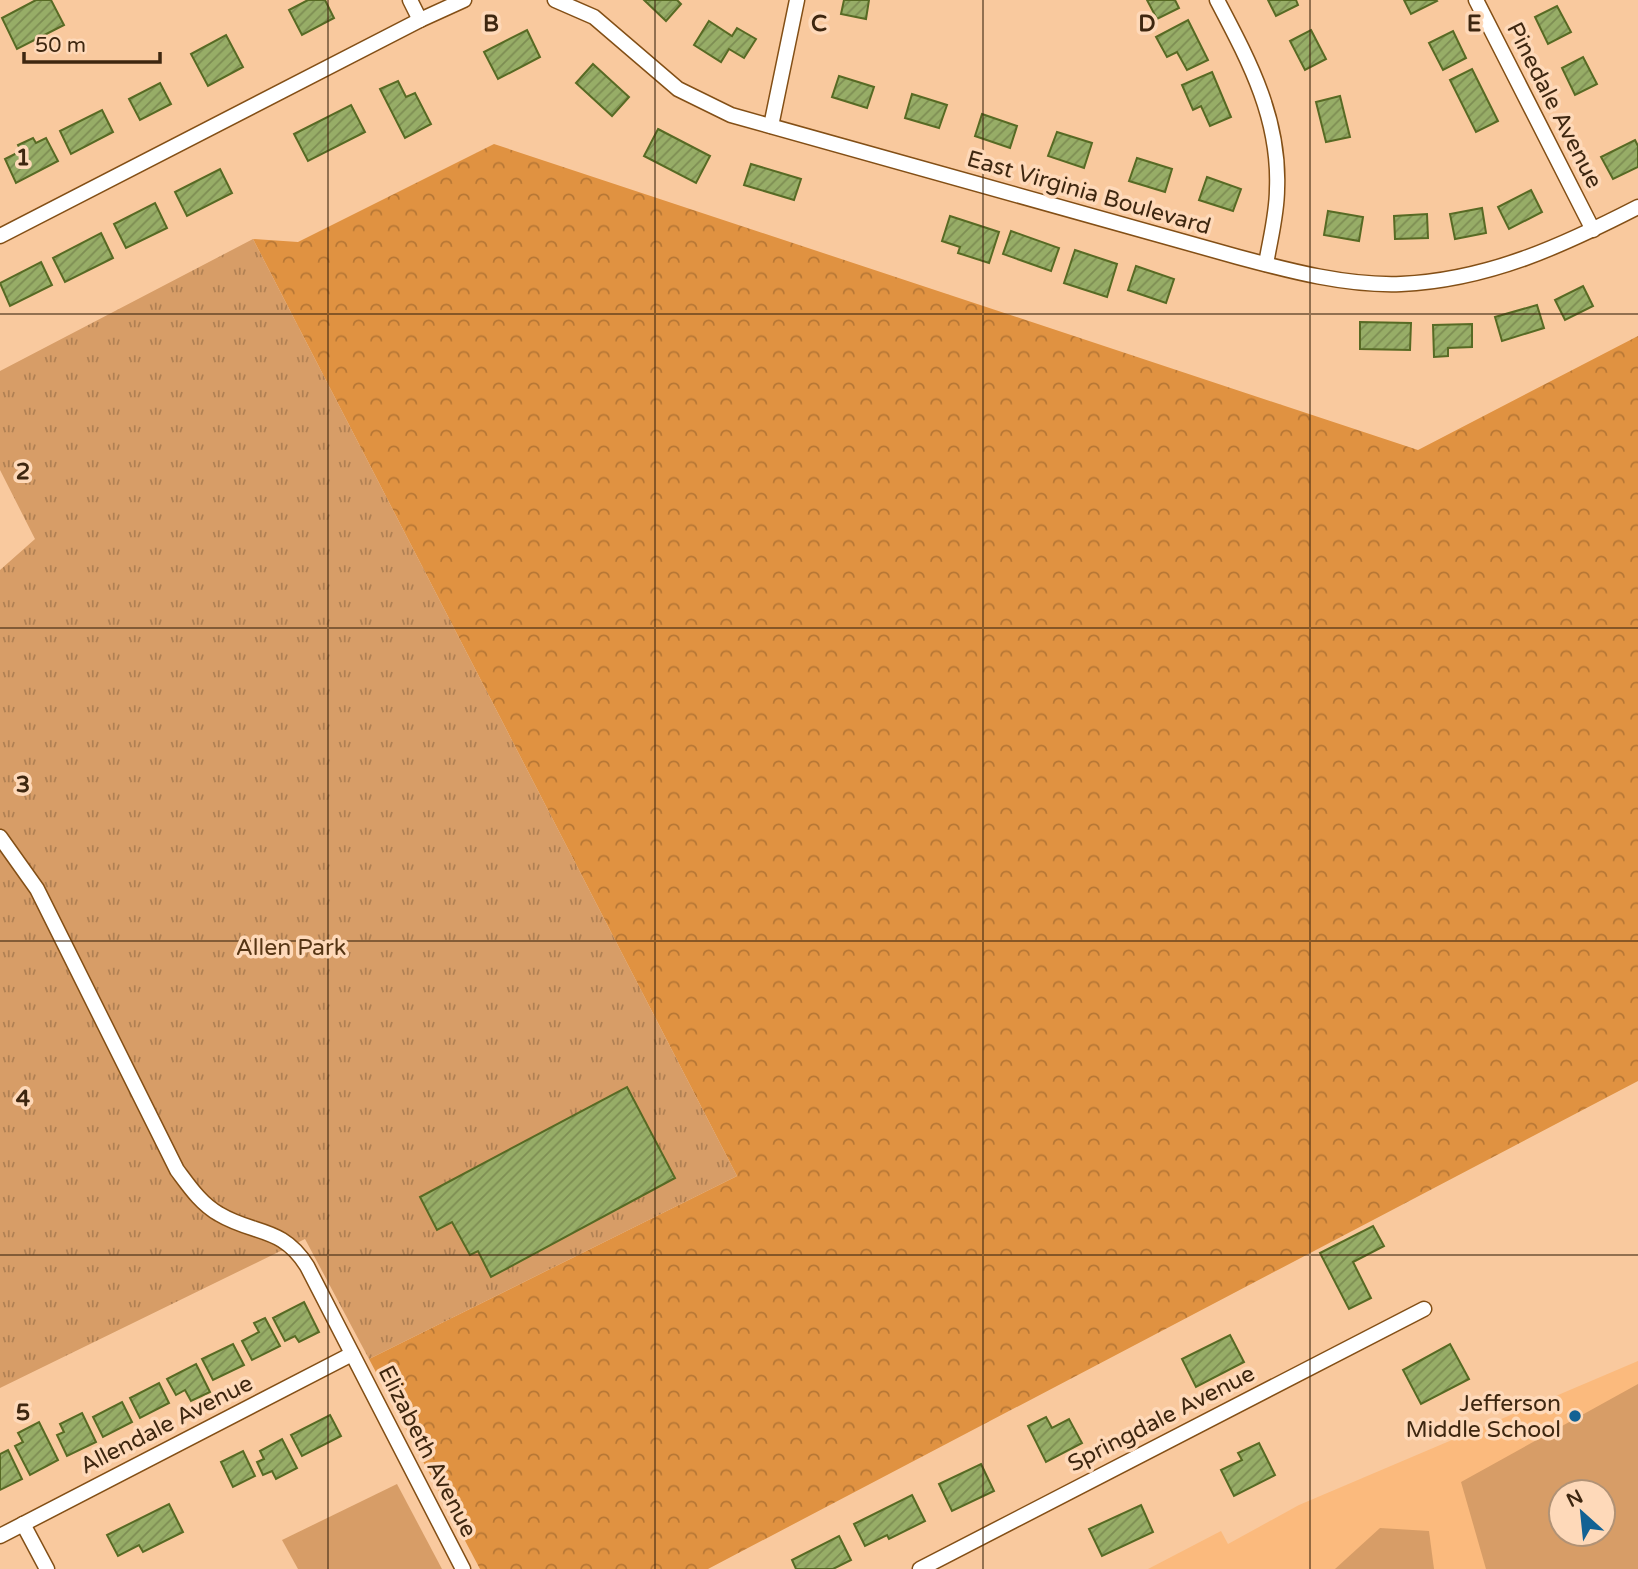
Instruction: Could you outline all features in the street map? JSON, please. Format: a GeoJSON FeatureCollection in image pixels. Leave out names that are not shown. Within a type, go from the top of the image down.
{"type":"FeatureCollection","features":[{"type":"Feature","properties":{"kind":"street"},"geometry":{"type":"LineString","coordinates":[[410,0],[420,20]]}},
{"type":"Feature","properties":{"kind":"street"},"geometry":{"type":"LineString","coordinates":[[0,236],[420,20],[464,0]]}},
{"type":"Feature","properties":{"kind":"street","name":"East Virginia Boulevard"},"geometry":{"type":"LineString","coordinates":[[555,0],[594,17],[650,67],[704,104],[771,126],[1266,264],[1355,281],[1399,284],[1437,280],[1503,267],[1541,254],[1638,207]]}},
{"type":"Feature","properties":{"kind":"street"},"geometry":{"type":"LineString","coordinates":[[771,126],[797,0]]}},
{"type":"Feature","properties":{"kind":"street"},"geometry":{"type":"LineString","coordinates":[[1217,0],[1258,82],[1275,140],[1278,192],[1266,264]]}},
{"type":"Feature","properties":{"kind":"street","name":"Pinedale Avenue"},"geometry":{"type":"LineString","coordinates":[[1476,0],[1594,230]]}},
{"type":"Feature","properties":{"kind":"street","name":"Elizabeth Avenue"},"geometry":{"type":"LineString","coordinates":[[0,838],[37,889],[177,1170],[206,1205],[219,1215],[286,1240],[297,1250],[463,1569]]}},
{"type":"Feature","properties":{"kind":"street","name":"Springdale Avenue"},"geometry":{"type":"LineString","coordinates":[[920,1569],[1424,1309]]}},
{"type":"Feature","properties":{"kind":"street","name":"Allendale Avenue"},"geometry":{"type":"LineString","coordinates":[[0,1536],[352,1354]]}},
{"type":"Feature","properties":{"kind":"street"},"geometry":{"type":"LineString","coordinates":[[23,1524],[47,1569]]}},
{"type":"Feature","properties":{"kind":"shaded area","name":"Jefferson Middle School"},"geometry":{"type":"Polygon","coordinates":[[[1638,1361],[1638,1569],[1148,1569],[1221,1531],[1228,1544],[1299,1505],[1638,1361]]]}},
{"type":"Feature","properties":{"kind":"green space"},"geometry":{"type":"Polygon","coordinates":[[[494,144],[1418,450],[1638,336],[1638,1081],[708,1569],[480,1569],[369,1359],[737,1176],[253,239],[298,242],[494,144]]]}},
{"type":"Feature","properties":{"kind":"green space","name":"Allen Park"},"geometry":{"type":"Polygon","coordinates":[[[253,239],[737,1176],[369,1359],[305,1239],[0,1388],[0,570],[35,539],[0,470],[0,371],[253,239]]]}},
{"type":"Feature","properties":{"kind":"green space"},"geometry":{"type":"Polygon","coordinates":[[[1638,1384],[1638,1569],[1486,1569],[1461,1482],[1638,1384]]]}},
{"type":"Feature","properties":{"kind":"green space"},"geometry":{"type":"Polygon","coordinates":[[[397,1484],[442,1569],[298,1569],[282,1540],[397,1484]]]}},
{"type":"Feature","properties":{"kind":"green space"},"geometry":{"type":"Polygon","coordinates":[[[1380,1528],[1429,1531],[1434,1569],[1335,1569],[1380,1528]]]}},
{"type":"Feature","properties":{"kind":"building"},"geometry":{"type":"Polygon","coordinates":[[[36,0],[51,0],[64,25],[17,49],[2,18],[36,0]]]}},
{"type":"Feature","properties":{"kind":"building"},"geometry":{"type":"Polygon","coordinates":[[[308,0],[325,0],[334,18],[302,35],[289,10],[308,0]]]}},
{"type":"Feature","properties":{"kind":"building"},"geometry":{"type":"Polygon","coordinates":[[[644,0],[677,0],[681,4],[666,21],[644,0]]]}},
{"type":"Feature","properties":{"kind":"building"},"geometry":{"type":"Polygon","coordinates":[[[844,0],[869,0],[866,19],[841,14],[844,0]]]}},
{"type":"Feature","properties":{"kind":"building"},"geometry":{"type":"Polygon","coordinates":[[[1147,0],[1175,0],[1179,8],[1157,19],[1147,0]]]}},
{"type":"Feature","properties":{"kind":"building"},"geometry":{"type":"Polygon","coordinates":[[[1268,0],[1296,0],[1298,5],[1276,16],[1268,0]]]}},
{"type":"Feature","properties":{"kind":"building"},"geometry":{"type":"Polygon","coordinates":[[[1404,0],[1436,0],[1437,1],[1411,14],[1404,0]]]}},
{"type":"Feature","properties":{"kind":"building"},"geometry":{"type":"Polygon","coordinates":[[[1557,6],[1571,32],[1548,44],[1535,17],[1557,6]]]}},
{"type":"Feature","properties":{"kind":"building"},"geometry":{"type":"Polygon","coordinates":[[[1188,20],[1208,60],[1187,70],[1177,52],[1167,57],[1156,37],[1188,20]]]}},
{"type":"Feature","properties":{"kind":"building"},"geometry":{"type":"Polygon","coordinates":[[[709,21],[732,36],[737,28],[756,39],[744,58],[729,49],[721,62],[694,45],[709,21]]]}},
{"type":"Feature","properties":{"kind":"building"},"geometry":{"type":"Polygon","coordinates":[[[527,30],[540,57],[498,79],[484,52],[527,30]]]}},
{"type":"Feature","properties":{"kind":"building"},"geometry":{"type":"Polygon","coordinates":[[[1311,30],[1326,59],[1305,70],[1290,41],[1311,30]]]}},
{"type":"Feature","properties":{"kind":"building"},"geometry":{"type":"Polygon","coordinates":[[[1453,31],[1466,58],[1443,70],[1429,43],[1453,31]]]}},
{"type":"Feature","properties":{"kind":"building"},"geometry":{"type":"Polygon","coordinates":[[[226,35],[243,67],[208,86],[191,54],[226,35]]]}},
{"type":"Feature","properties":{"kind":"building"},"geometry":{"type":"Polygon","coordinates":[[[1583,57],[1597,84],[1575,95],[1562,68],[1583,57]]]}},
{"type":"Feature","properties":{"kind":"building"},"geometry":{"type":"Polygon","coordinates":[[[593,64],[629,97],[612,116],[576,83],[593,64]]]}},
{"type":"Feature","properties":{"kind":"building"},"geometry":{"type":"Polygon","coordinates":[[[1472,69],[1498,121],[1476,132],[1450,80],[1472,69]]]}},
{"type":"Feature","properties":{"kind":"building"},"geometry":{"type":"Polygon","coordinates":[[[1212,72],[1231,117],[1210,126],[1201,106],[1193,110],[1182,85],[1212,72]]]}},
{"type":"Feature","properties":{"kind":"building"},"geometry":{"type":"Polygon","coordinates":[[[839,76],[874,87],[867,108],[832,97],[839,76]]]}},
{"type":"Feature","properties":{"kind":"building"},"geometry":{"type":"Polygon","coordinates":[[[398,81],[406,97],[415,93],[431,124],[405,138],[380,89],[398,81]]]}},
{"type":"Feature","properties":{"kind":"building"},"geometry":{"type":"Polygon","coordinates":[[[160,83],[171,104],[140,120],[129,99],[160,83]]]}},
{"type":"Feature","properties":{"kind":"building"},"geometry":{"type":"Polygon","coordinates":[[[912,94],[947,105],[939,128],[905,118],[912,94]]]}},
{"type":"Feature","properties":{"kind":"building"},"geometry":{"type":"Polygon","coordinates":[[[1340,96],[1350,137],[1326,142],[1316,102],[1340,96]]]}},
{"type":"Feature","properties":{"kind":"building"},"geometry":{"type":"Polygon","coordinates":[[[351,105],[365,132],[308,161],[294,134],[351,105]]]}},
{"type":"Feature","properties":{"kind":"building"},"geometry":{"type":"Polygon","coordinates":[[[102,110],[113,132],[71,154],[60,131],[102,110]]]}},
{"type":"Feature","properties":{"kind":"building"},"geometry":{"type":"Polygon","coordinates":[[[982,114],[1017,126],[1010,148],[975,136],[982,114]]]}},
{"type":"Feature","properties":{"kind":"building"},"geometry":{"type":"Polygon","coordinates":[[[658,129],[710,156],[696,183],[644,156],[658,129]]]}},
{"type":"Feature","properties":{"kind":"building"},"geometry":{"type":"Polygon","coordinates":[[[1057,132],[1092,143],[1084,168],[1048,156],[1057,132]]]}},
{"type":"Feature","properties":{"kind":"building"},"geometry":{"type":"Polygon","coordinates":[[[33,138],[36,143],[46,138],[58,161],[16,183],[5,159],[21,151],[18,145],[33,138]]]}},
{"type":"Feature","properties":{"kind":"building"},"geometry":{"type":"Polygon","coordinates":[[[1635,140],[1638,146],[1638,167],[1613,179],[1601,157],[1635,140]]]}},
{"type":"Feature","properties":{"kind":"building"},"geometry":{"type":"Polygon","coordinates":[[[1137,158],[1172,169],[1165,192],[1129,181],[1137,158]]]}},
{"type":"Feature","properties":{"kind":"building"},"geometry":{"type":"Polygon","coordinates":[[[751,164],[801,179],[794,200],[744,185],[751,164]]]}},
{"type":"Feature","properties":{"kind":"building"},"geometry":{"type":"Polygon","coordinates":[[[220,169],[232,193],[187,216],[175,192],[220,169]]]}},
{"type":"Feature","properties":{"kind":"building"},"geometry":{"type":"Polygon","coordinates":[[[1207,177],[1241,189],[1233,211],[1199,200],[1207,177]]]}},
{"type":"Feature","properties":{"kind":"building"},"geometry":{"type":"Polygon","coordinates":[[[1531,190],[1542,212],[1509,229],[1498,207],[1531,190]]]}},
{"type":"Feature","properties":{"kind":"building"},"geometry":{"type":"Polygon","coordinates":[[[155,203],[167,228],[126,248],[114,224],[155,203]]]}},
{"type":"Feature","properties":{"kind":"building"},"geometry":{"type":"Polygon","coordinates":[[[1482,208],[1486,233],[1455,239],[1450,214],[1482,208]]]}},
{"type":"Feature","properties":{"kind":"building"},"geometry":{"type":"Polygon","coordinates":[[[1328,211],[1363,217],[1359,241],[1324,235],[1328,211]]]}},
{"type":"Feature","properties":{"kind":"building"},"geometry":{"type":"Polygon","coordinates":[[[1427,214],[1428,238],[1395,239],[1394,216],[1427,214]]]}},
{"type":"Feature","properties":{"kind":"building"},"geometry":{"type":"Polygon","coordinates":[[[950,216],[999,232],[989,263],[958,253],[960,247],[942,241],[950,216]]]}},
{"type":"Feature","properties":{"kind":"building"},"geometry":{"type":"Polygon","coordinates":[[[1011,231],[1059,248],[1051,271],[1003,254],[1011,231]]]}},
{"type":"Feature","properties":{"kind":"building"},"geometry":{"type":"Polygon","coordinates":[[[101,233],[113,258],[65,282],[53,258],[101,233]]]}},
{"type":"Feature","properties":{"kind":"building"},"geometry":{"type":"Polygon","coordinates":[[[1075,250],[1117,264],[1107,297],[1064,283],[1075,250]]]}},
{"type":"Feature","properties":{"kind":"building"},"geometry":{"type":"Polygon","coordinates":[[[41,262],[52,285],[10,306],[0,283],[41,262]]]}},
{"type":"Feature","properties":{"kind":"building"},"geometry":{"type":"Polygon","coordinates":[[[1136,266],[1174,279],[1166,303],[1128,290],[1136,266]]]}},
{"type":"Feature","properties":{"kind":"building"},"geometry":{"type":"Polygon","coordinates":[[[1583,286],[1593,306],[1565,320],[1555,300],[1583,286]]]}},
{"type":"Feature","properties":{"kind":"building"},"geometry":{"type":"Polygon","coordinates":[[[1537,305],[1544,328],[1502,341],[1495,317],[1537,305]]]}},
{"type":"Feature","properties":{"kind":"building"},"geometry":{"type":"Polygon","coordinates":[[[1360,322],[1411,323],[1410,350],[1360,349],[1360,322]]]}},
{"type":"Feature","properties":{"kind":"building"},"geometry":{"type":"Polygon","coordinates":[[[1472,324],[1472,347],[1448,348],[1448,356],[1434,357],[1433,325],[1472,324]]]}},
{"type":"Feature","properties":{"kind":"building"},"geometry":{"type":"Polygon","coordinates":[[[627,1087],[675,1178],[491,1277],[478,1251],[470,1255],[452,1222],[437,1230],[420,1197],[627,1087]]]}},
{"type":"Feature","properties":{"kind":"building"},"geometry":{"type":"Polygon","coordinates":[[[1373,1226],[1384,1246],[1353,1262],[1371,1298],[1349,1309],[1320,1253],[1373,1226]]]}},
{"type":"Feature","properties":{"kind":"building"},"geometry":{"type":"Polygon","coordinates":[[[304,1302],[319,1332],[299,1342],[295,1336],[285,1341],[273,1318],[304,1302]]]}},
{"type":"Feature","properties":{"kind":"building"},"geometry":{"type":"Polygon","coordinates":[[[265,1318],[280,1346],[252,1360],[242,1341],[259,1332],[254,1323],[265,1318]]]}},
{"type":"Feature","properties":{"kind":"building"},"geometry":{"type":"Polygon","coordinates":[[[1230,1335],[1244,1362],[1196,1387],[1182,1359],[1230,1335]]]}},
{"type":"Feature","properties":{"kind":"building"},"geometry":{"type":"Polygon","coordinates":[[[233,1344],[244,1365],[213,1380],[202,1359],[233,1344]]]}},
{"type":"Feature","properties":{"kind":"building"},"geometry":{"type":"Polygon","coordinates":[[[1450,1344],[1469,1379],[1421,1404],[1403,1370],[1450,1344]]]}},
{"type":"Feature","properties":{"kind":"building"},"geometry":{"type":"Polygon","coordinates":[[[196,1364],[210,1392],[191,1401],[185,1390],[176,1395],[167,1379],[196,1364]]]}},
{"type":"Feature","properties":{"kind":"building"},"geometry":{"type":"Polygon","coordinates":[[[159,1383],[169,1403],[140,1418],[130,1398],[159,1383]]]}},
{"type":"Feature","properties":{"kind":"building"},"geometry":{"type":"Polygon","coordinates":[[[122,1402],[132,1422],[103,1437],[93,1417],[122,1402]]]}},
{"type":"Feature","properties":{"kind":"building"},"geometry":{"type":"Polygon","coordinates":[[[82,1413],[96,1442],[67,1456],[57,1435],[64,1432],[60,1424],[82,1413]]]}},
{"type":"Feature","properties":{"kind":"building"},"geometry":{"type":"Polygon","coordinates":[[[330,1415],[341,1436],[302,1456],[291,1435],[330,1415]]]}},
{"type":"Feature","properties":{"kind":"building"},"geometry":{"type":"Polygon","coordinates":[[[1046,1417],[1052,1428],[1069,1419],[1082,1443],[1046,1462],[1028,1426],[1046,1417]]]}},
{"type":"Feature","properties":{"kind":"building"},"geometry":{"type":"Polygon","coordinates":[[[39,1422],[58,1460],[30,1475],[15,1446],[23,1442],[18,1433],[39,1422]]]}},
{"type":"Feature","properties":{"kind":"building"},"geometry":{"type":"Polygon","coordinates":[[[282,1439],[297,1468],[276,1479],[272,1471],[263,1475],[257,1462],[264,1459],[260,1451],[282,1439]]]}},
{"type":"Feature","properties":{"kind":"building"},"geometry":{"type":"Polygon","coordinates":[[[1259,1443],[1275,1475],[1234,1496],[1221,1470],[1242,1460],[1238,1453],[1259,1443]]]}},
{"type":"Feature","properties":{"kind":"building"},"geometry":{"type":"Polygon","coordinates":[[[8,1450],[22,1479],[0,1490],[0,1454],[8,1450]]]}},
{"type":"Feature","properties":{"kind":"building"},"geometry":{"type":"Polygon","coordinates":[[[243,1451],[255,1476],[233,1487],[221,1462],[243,1451]]]}},
{"type":"Feature","properties":{"kind":"building"},"geometry":{"type":"Polygon","coordinates":[[[981,1464],[994,1491],[952,1511],[939,1484],[981,1464]]]}},
{"type":"Feature","properties":{"kind":"building"},"geometry":{"type":"Polygon","coordinates":[[[912,1495],[925,1521],[889,1539],[887,1535],[865,1546],[854,1524],[912,1495]]]}},
{"type":"Feature","properties":{"kind":"building"},"geometry":{"type":"Polygon","coordinates":[[[169,1504],[183,1532],[143,1552],[139,1545],[118,1556],[107,1535],[169,1504]]]}},
{"type":"Feature","properties":{"kind":"building"},"geometry":{"type":"Polygon","coordinates":[[[1141,1505],[1153,1532],[1102,1556],[1089,1529],[1141,1505]]]}},
{"type":"Feature","properties":{"kind":"building"},"geometry":{"type":"Polygon","coordinates":[[[839,1536],[851,1560],[833,1569],[796,1569],[792,1560],[839,1536]]]}},
{"type":"Feature","properties":{"kind":"place","name":"Jefferson Middle School"},"geometry":{"type":"Point","coordinates":[1575,1416]}}]}
